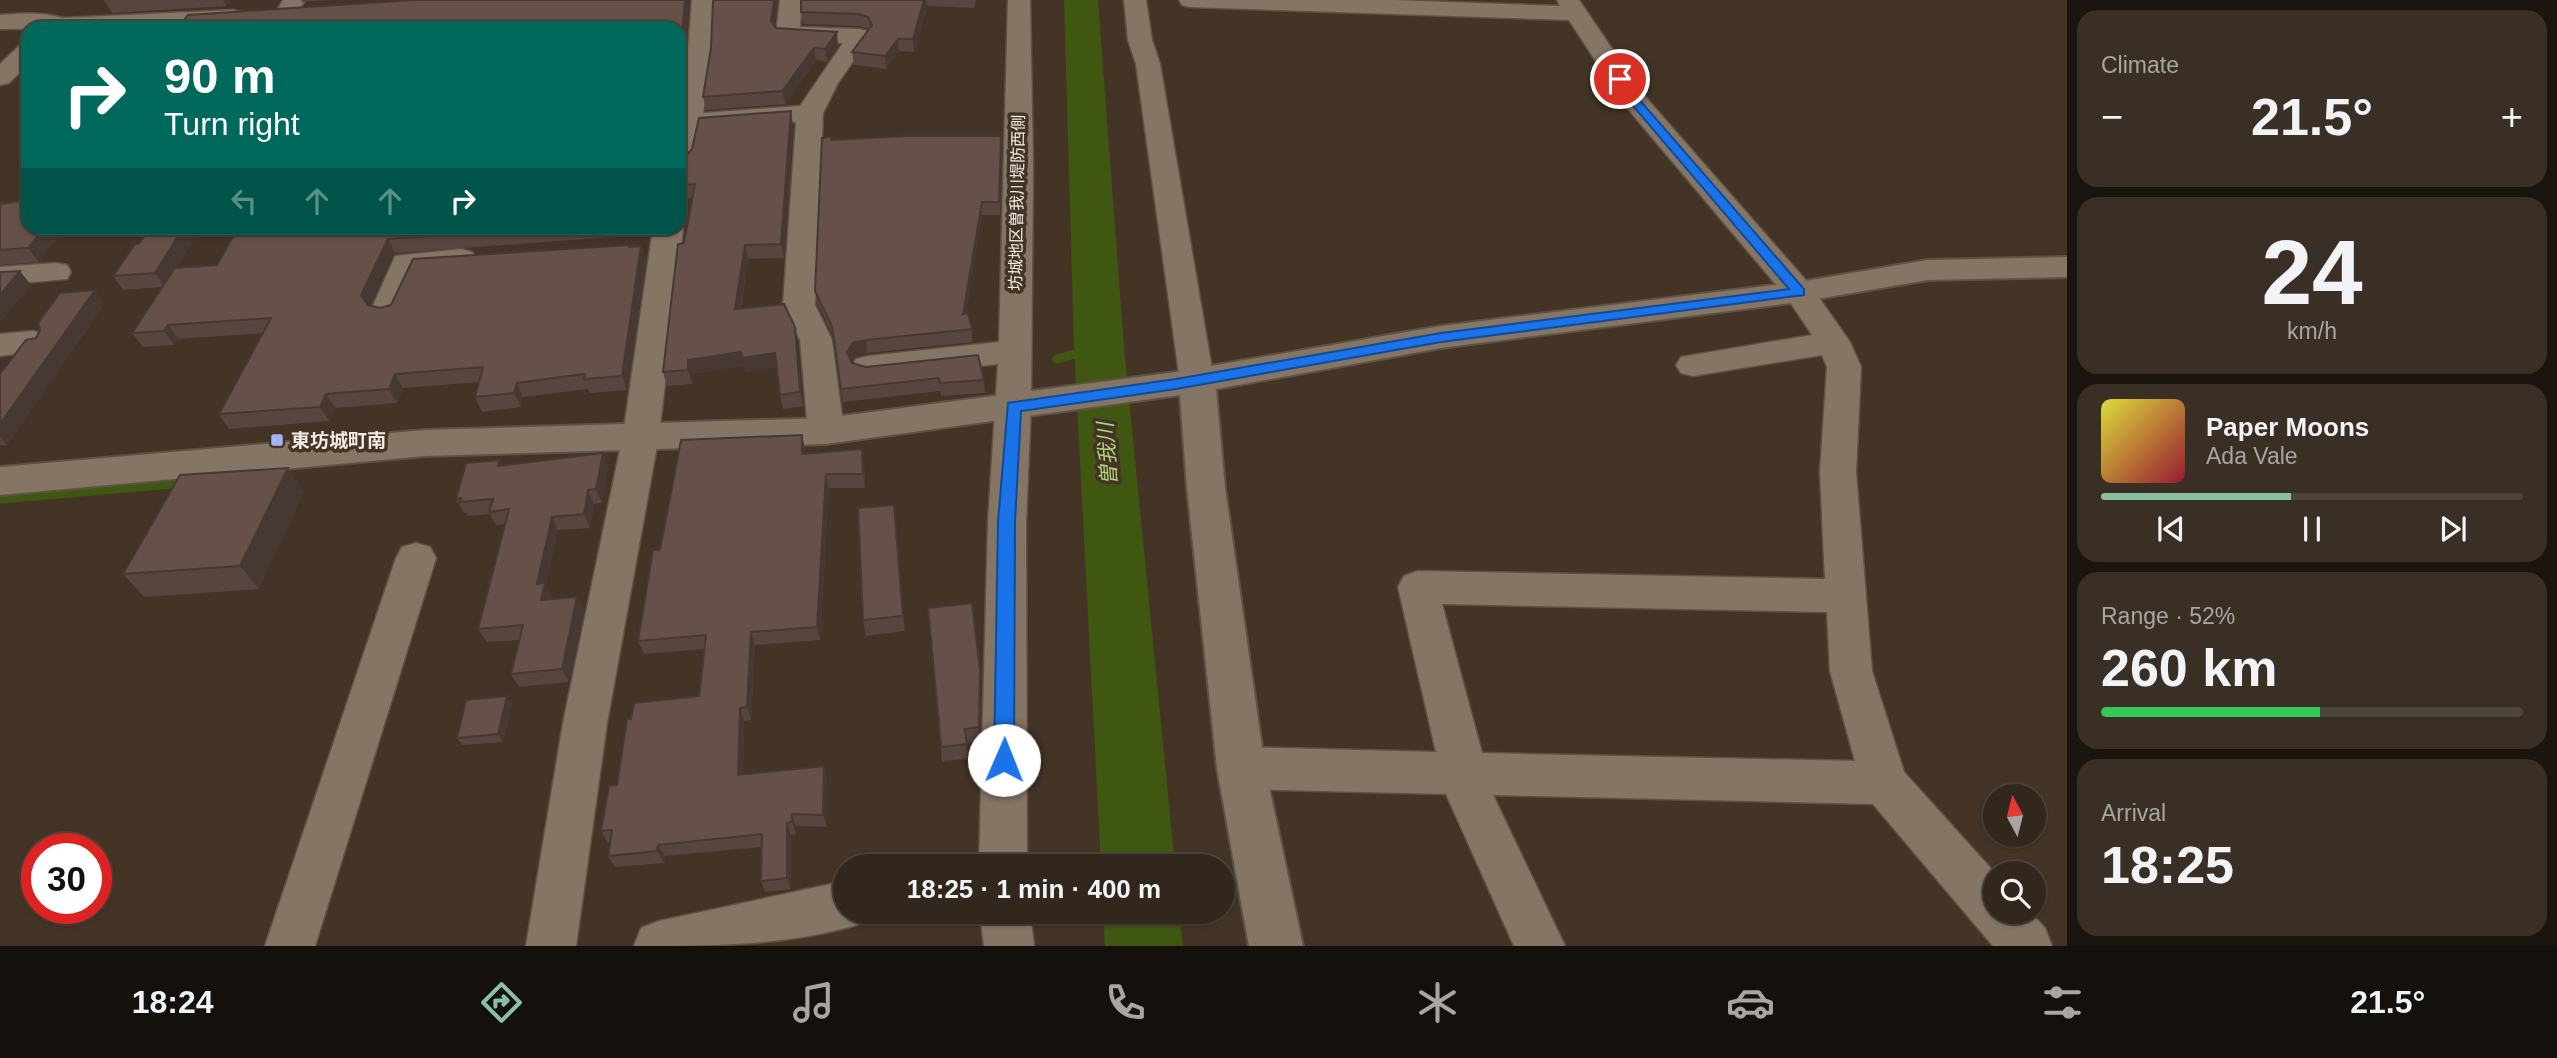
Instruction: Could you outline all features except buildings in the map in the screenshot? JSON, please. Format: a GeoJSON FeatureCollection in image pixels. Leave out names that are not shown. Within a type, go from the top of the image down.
{"type":"FeatureCollection","features":[{"type":"Feature","properties":{"kind":"street"},"geometry":{"type":"LineString","coordinates":[[27,20],[47,0]]}},
{"type":"Feature","properties":{"kind":"street"},"geometry":{"type":"LineString","coordinates":[[686,134],[689,122],[689,67],[703,46],[702,0]]}},
{"type":"Feature","properties":{"kind":"street"},"geometry":{"type":"LineString","coordinates":[[791,0],[788,34],[859,36],[844,61],[817,92],[810,113],[799,305],[816,340],[825,431]]}},
{"type":"Feature","properties":{"kind":"street","name":"坊城地区曽我川堤防西側"},"geometry":{"type":"LineString","coordinates":[[1003,854],[1007,522],[1020,406],[1014,351],[1019,164],[1019,0]]}},
{"type":"Feature","properties":{"kind":"street"},"geometry":{"type":"LineString","coordinates":[[1135,0],[1140,40],[1148,64],[1186,383],[1206,488],[1241,768],[1276,946]]}},
{"type":"Feature","properties":{"kind":"street"},"geometry":{"type":"LineString","coordinates":[[1190,0],[1572,7],[1632,98],[1799,292],[1834,342],[1844,368],[1838,472],[1852,671],[1884,783],[1983,896]]}},
{"type":"Feature","properties":{"kind":"street"},"geometry":{"type":"LineString","coordinates":[[139,21],[298,9]]}},
{"type":"Feature","properties":{"kind":"street"},"geometry":{"type":"LineString","coordinates":[[0,22],[40,21]]}},
{"type":"Feature","properties":{"kind":"street"},"geometry":{"type":"LineString","coordinates":[[0,78],[21,58]]}},
{"type":"Feature","properties":{"kind":"street"},"geometry":{"type":"LineString","coordinates":[[689,122],[810,113]]}},
{"type":"Feature","properties":{"kind":"street"},"geometry":{"type":"LineString","coordinates":[[551,946],[584,723],[641,435],[657,240]]}},
{"type":"Feature","properties":{"kind":"street"},"geometry":{"type":"LineString","coordinates":[[387,310],[406,262],[488,256]]}},
{"type":"Feature","properties":{"kind":"street"},"geometry":{"type":"LineString","coordinates":[[0,481],[425,443],[825,431],[1186,383],[1441,337],[1799,292],[1928,270],[2067,267]]}},
{"type":"Feature","properties":{"kind":"street"},"geometry":{"type":"LineString","coordinates":[[0,276],[56,272]]}},
{"type":"Feature","properties":{"kind":"street"},"geometry":{"type":"LineString","coordinates":[[0,345],[33,342]]}},
{"type":"Feature","properties":{"kind":"street"},"geometry":{"type":"LineString","coordinates":[[1693,365],[1834,342]]}},
{"type":"Feature","properties":{"kind":"street"},"geometry":{"type":"LineString","coordinates":[[868,367],[1014,351]]}},
{"type":"Feature","properties":{"kind":"street"},"geometry":{"type":"LineString","coordinates":[[290,946],[416,558]]}},
{"type":"Feature","properties":{"kind":"street"},"geometry":{"type":"LineString","coordinates":[[1540,946],[1472,804],[1418,587],[1845,596]]}},
{"type":"Feature","properties":{"kind":"street"},"geometry":{"type":"LineString","coordinates":[[1241,768],[1884,783]]}},
{"type":"Feature","properties":{"kind":"street"},"geometry":{"type":"LineString","coordinates":[[659,946],[833,909]]}},
{"type":"Feature","properties":{"kind":"street"},"geometry":{"type":"LineString","coordinates":[[1006,924],[1009,946]]}},
{"type":"Feature","properties":{"kind":"street"},"geometry":{"type":"LineString","coordinates":[[2008,924],[2027,946]]}},
{"type":"Feature","properties":{"kind":"waterway","name":"曽我川"},"geometry":{"type":"LineString","coordinates":[[1081,0],[1099,347],[1137,854]]}},
{"type":"Feature","properties":{"kind":"waterway"},"geometry":{"type":"LineString","coordinates":[[1057,359],[1099,347]]}},
{"type":"Feature","properties":{"kind":"waterway"},"geometry":{"type":"LineString","coordinates":[[0,499],[173,484]]}},
{"type":"Feature","properties":{"kind":"waterway","name":"曽我川"},"geometry":{"type":"LineString","coordinates":[[1142,924],[1144,946]]}},
{"type":"Feature","properties":{"kind":"place","name":"東坊城町南"},"geometry":{"type":"Point","coordinates":[277,440]}},
{"type":"Feature","properties":{"kind":"route"},"geometry":{"type":"LineString","coordinates":[[1004,760],[1007,522],[1014,407],[1176,384],[1441,337],[1799,292],[1632,98],[1620,79]]}}]}
